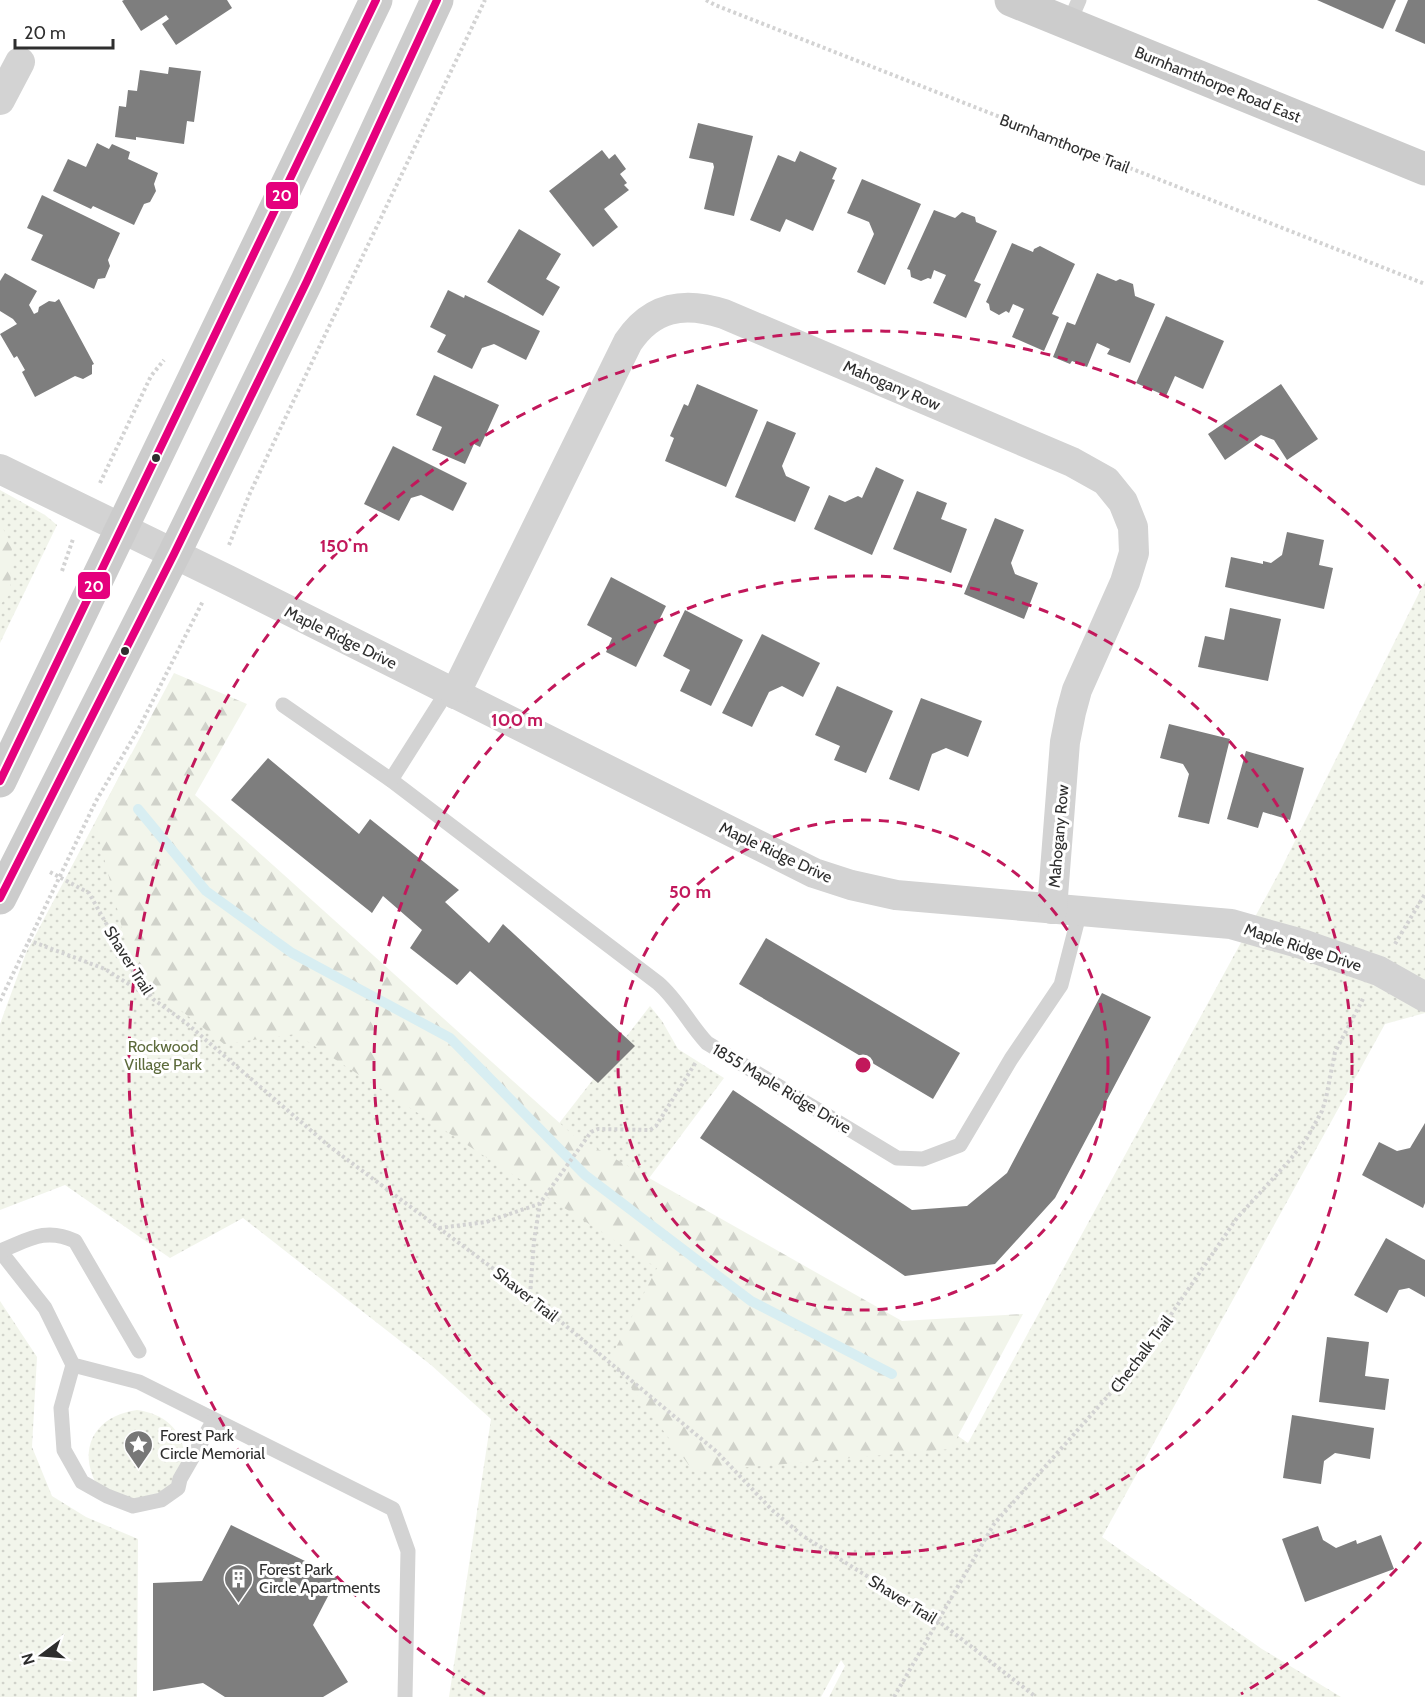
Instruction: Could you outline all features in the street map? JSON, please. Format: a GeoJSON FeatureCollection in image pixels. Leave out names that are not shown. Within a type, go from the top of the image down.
{"type":"FeatureCollection","features":[{"type":"Feature","properties":{"kind":"street"},"geometry":{"type":"LineString","coordinates":[[0,781],[376,0]]}},
{"type":"Feature","properties":{"kind":"street"},"geometry":{"type":"LineString","coordinates":[[0,898],[174,554],[307,281],[437,0]]}},
{"type":"Feature","properties":{"kind":"street","name":"Burnhamthorpe Road East"},"geometry":{"type":"LineString","coordinates":[[1011,0],[1074,11],[1425,169]]}},
{"type":"Feature","properties":{"kind":"street"},"geometry":{"type":"LineString","coordinates":[[0,100],[20,62]]}},
{"type":"Feature","properties":{"kind":"street","name":"Mahogany Row"},"geometry":{"type":"LineString","coordinates":[[452,692],[636,329],[658,313],[675,308],[693,307],[724,314],[1072,462],[1106,481],[1124,501],[1133,527],[1134,553],[1125,582],[1077,690],[1065,742],[1066,910]]}},
{"type":"Feature","properties":{"kind":"street","name":"Maple Ridge Drive"},"geometry":{"type":"LineString","coordinates":[[0,469],[814,873],[850,885],[896,895],[1231,924],[1302,944],[1379,971],[1425,997]]}},
{"type":"Feature","properties":{"kind":"lane"},"geometry":{"type":"LineString","coordinates":[[391,780],[452,692]]}},
{"type":"Feature","properties":{"kind":"lane","name":"1855 Maple Ridge Drive"},"geometry":{"type":"LineString","coordinates":[[283,705],[391,780],[663,988],[680,1005],[686,1018],[707,1043],[897,1158],[923,1160],[960,1145],[1011,1059],[1061,985],[1066,910]]}},
{"type":"Feature","properties":{"kind":"lane"},"geometry":{"type":"LineString","coordinates":[[139,1351],[75,1241],[61,1234],[42,1235],[0,1251],[45,1308],[73,1365],[61,1408],[64,1450],[82,1482],[107,1496],[133,1506],[161,1500],[178,1488],[180,1479],[214,1420]]}},
{"type":"Feature","properties":{"kind":"lane"},"geometry":{"type":"LineString","coordinates":[[73,1365],[139,1382],[393,1509],[408,1551],[405,1697]]}},
{"type":"Feature","properties":{"kind":"path"},"geometry":{"type":"LineString","coordinates":[[231,541],[250,493],[485,0]]}},
{"type":"Feature","properties":{"kind":"path","name":"Burnhamthorpe Trail"},"geometry":{"type":"LineString","coordinates":[[706,0],[1425,284]]}},
{"type":"Feature","properties":{"kind":"path"},"geometry":{"type":"LineString","coordinates":[[713,0],[715,5]]}},
{"type":"Feature","properties":{"kind":"path"},"geometry":{"type":"LineString","coordinates":[[0,1001],[96,801],[139,728],[199,608]]}},
{"type":"Feature","properties":{"kind":"path","name":"Shaver Trail"},"geometry":{"type":"LineString","coordinates":[[44,869],[89,893],[135,973],[153,999],[185,1022],[329,1146],[530,1296],[717,1452],[772,1510],[803,1536],[937,1620],[1035,1697]]}},
{"type":"Feature","properties":{"kind":"path"},"geometry":{"type":"LineString","coordinates":[[1393,947],[1425,894]]}},
{"type":"Feature","properties":{"kind":"path"},"geometry":{"type":"LineString","coordinates":[[28,940],[105,969],[153,999]]}},
{"type":"Feature","properties":{"kind":"path","name":"Chechalk Trail"},"geometry":{"type":"LineString","coordinates":[[894,1697],[994,1524],[1124,1378],[1159,1332],[1237,1218],[1282,1169],[1306,1138],[1322,1111],[1335,1052],[1364,998]]}},
{"type":"Feature","properties":{"kind":"path"},"geometry":{"type":"LineString","coordinates":[[530,1296],[534,1241],[540,1203],[591,1132],[598,1129],[650,1130],[656,1126],[707,1043]]}},
{"type":"Feature","properties":{"kind":"path"},"geometry":{"type":"LineString","coordinates":[[438,1228],[486,1222],[540,1203]]}},
{"type":"Feature","properties":{"kind":"green space"},"geometry":{"type":"Polygon","coordinates":[[[0,490],[45,515],[57,525],[0,643],[0,490]]]}},
{"type":"Feature","properties":{"kind":"green space"},"geometry":{"type":"Polygon","coordinates":[[[0,523],[12,545],[10,594],[0,605],[0,523]]]}},
{"type":"Feature","properties":{"kind":"green space","name":"Rockwood Village Park"},"geometry":{"type":"Polygon","coordinates":[[[1425,581],[1425,1013],[1385,1024],[1102,1537],[1262,1649],[1341,1697],[829,1697],[845,1666],[841,1660],[821,1697],[449,1697],[491,1419],[431,1365],[243,1218],[170,1258],[65,1185],[0,1210],[0,1024],[26,953],[131,754],[139,810],[543,1144],[650,1006],[662,1021],[678,1049],[724,1078],[629,1205],[968,1443],[1280,871],[1425,581]]]}},
{"type":"Feature","properties":{"kind":"green space"},"geometry":{"type":"Polygon","coordinates":[[[174,673],[247,704],[195,795],[573,1135],[902,1321],[1023,1314],[951,1449],[694,1472],[610,1359],[657,1268],[296,1034],[224,1044],[134,974],[95,823],[174,673]]]}},
{"type":"Feature","properties":{"kind":"green space"},"geometry":{"type":"Polygon","coordinates":[[[0,1301],[37,1357],[32,1447],[52,1496],[86,1517],[138,1539],[137,1697],[0,1697],[0,1301]]]}},
{"type":"Feature","properties":{"kind":"green space"},"geometry":{"type":"Polygon","coordinates":[[[137,1410],[155,1415],[170,1424],[180,1438],[185,1457],[180,1479],[147,1505],[103,1491],[94,1479],[89,1459],[89,1448],[98,1429],[115,1416],[137,1410]]]}},
{"type":"Feature","properties":{"kind":"building"},"geometry":{"type":"Polygon","coordinates":[[[227,0],[232,8],[176,45],[162,24],[169,19],[166,15],[141,31],[122,1],[227,0]]]}},
{"type":"Feature","properties":{"kind":"building"},"geometry":{"type":"Polygon","coordinates":[[[1317,0],[1396,0],[1383,29],[1317,0]]]}},
{"type":"Feature","properties":{"kind":"building"},"geometry":{"type":"Polygon","coordinates":[[[1408,0],[1425,0],[1425,44],[1395,31],[1408,0]]]}},
{"type":"Feature","properties":{"kind":"building"},"geometry":{"type":"Polygon","coordinates":[[[169,67],[201,71],[194,122],[187,121],[184,144],[136,137],[136,140],[115,137],[119,106],[126,107],[128,90],[137,91],[140,70],[168,74],[169,67]]]}},
{"type":"Feature","properties":{"kind":"building"},"geometry":{"type":"Polygon","coordinates":[[[698,123],[753,136],[734,216],[704,209],[714,167],[713,163],[689,158],[698,123]]]}},
{"type":"Feature","properties":{"kind":"building"},"geometry":{"type":"Polygon","coordinates":[[[97,143],[109,149],[112,144],[130,152],[128,159],[158,173],[154,184],[156,191],[150,202],[144,204],[134,225],[93,206],[91,209],[53,191],[68,159],[86,167],[97,143]]]}},
{"type":"Feature","properties":{"kind":"building"},"geometry":{"type":"Polygon","coordinates":[[[602,150],[609,159],[615,154],[626,169],[620,174],[627,183],[624,185],[629,190],[604,209],[618,227],[593,247],[549,191],[602,150]]]}},
{"type":"Feature","properties":{"kind":"building"},"geometry":{"type":"Polygon","coordinates":[[[800,151],[837,168],[832,179],[835,180],[813,231],[786,219],[780,232],[750,220],[778,155],[795,162],[800,151]]]}},
{"type":"Feature","properties":{"kind":"building"},"geometry":{"type":"Polygon","coordinates":[[[862,179],[921,204],[885,285],[857,272],[874,234],[869,222],[847,213],[862,179]]]}},
{"type":"Feature","properties":{"kind":"building"},"geometry":{"type":"Polygon","coordinates":[[[42,195],[120,233],[108,260],[110,266],[105,278],[98,279],[94,289],[31,260],[43,235],[27,228],[42,195]]]}},
{"type":"Feature","properties":{"kind":"building"},"geometry":{"type":"Polygon","coordinates":[[[934,210],[955,218],[962,212],[975,217],[976,222],[997,231],[974,281],[981,284],[966,318],[933,303],[946,275],[934,270],[931,279],[921,281],[911,277],[910,270],[907,269],[934,210]]]}},
{"type":"Feature","properties":{"kind":"building"},"geometry":{"type":"Polygon","coordinates":[[[519,229],[561,254],[546,279],[560,287],[543,316],[487,282],[519,229]]]}},
{"type":"Feature","properties":{"kind":"building"},"geometry":{"type":"Polygon","coordinates":[[[1012,243],[1033,252],[1040,246],[1075,264],[1052,314],[1059,317],[1044,351],[1012,337],[1024,309],[1013,304],[1009,313],[1006,311],[999,315],[990,310],[986,302],[1012,243]]]}},
{"type":"Feature","properties":{"kind":"building"},"geometry":{"type":"Polygon","coordinates":[[[5,273],[37,291],[29,305],[34,314],[38,312],[39,307],[49,301],[55,302],[59,299],[94,364],[92,374],[83,379],[75,376],[35,397],[22,372],[25,370],[17,356],[14,358],[0,334],[17,324],[0,311],[0,281],[5,273]]]}},
{"type":"Feature","properties":{"kind":"building"},"geometry":{"type":"Polygon","coordinates":[[[1097,273],[1116,281],[1120,279],[1133,284],[1135,296],[1155,304],[1130,363],[1107,354],[1110,349],[1097,343],[1087,367],[1072,361],[1070,364],[1053,357],[1067,322],[1075,325],[1097,273]]]}},
{"type":"Feature","properties":{"kind":"building"},"geometry":{"type":"Polygon","coordinates":[[[448,290],[464,298],[465,295],[540,331],[526,360],[494,344],[482,348],[472,369],[437,352],[446,335],[430,327],[448,290]]]}},
{"type":"Feature","properties":{"kind":"building"},"geometry":{"type":"Polygon","coordinates":[[[1166,316],[1224,341],[1203,389],[1175,376],[1166,396],[1136,383],[1166,316]]]}},
{"type":"Feature","properties":{"kind":"building"},"geometry":{"type":"Polygon","coordinates":[[[434,375],[499,405],[480,447],[474,444],[465,464],[432,450],[442,427],[416,415],[434,375]]]}},
{"type":"Feature","properties":{"kind":"building"},"geometry":{"type":"Polygon","coordinates":[[[697,384],[758,410],[726,487],[665,461],[674,438],[670,436],[684,404],[688,406],[697,384]]]}},
{"type":"Feature","properties":{"kind":"building"},"geometry":{"type":"Polygon","coordinates":[[[1281,384],[1318,439],[1287,460],[1274,440],[1261,435],[1225,460],[1208,434],[1281,384]]]}},
{"type":"Feature","properties":{"kind":"building"},"geometry":{"type":"Polygon","coordinates":[[[767,421],[796,433],[782,466],[786,476],[810,487],[795,522],[735,497],[767,421]]]}},
{"type":"Feature","properties":{"kind":"building"},"geometry":{"type":"Polygon","coordinates":[[[393,446],[467,483],[453,511],[421,495],[411,498],[399,521],[364,504],[393,446]]]}},
{"type":"Feature","properties":{"kind":"building"},"geometry":{"type":"Polygon","coordinates":[[[876,467],[904,480],[872,555],[814,529],[829,495],[845,502],[858,496],[862,498],[876,467]]]}},
{"type":"Feature","properties":{"kind":"building"},"geometry":{"type":"Polygon","coordinates":[[[917,491],[947,503],[941,519],[967,529],[951,573],[893,549],[917,491]]]}},
{"type":"Feature","properties":{"kind":"building"},"geometry":{"type":"Polygon","coordinates":[[[995,518],[1024,530],[1011,563],[1015,574],[1038,583],[1024,619],[964,594],[995,518]]]}},
{"type":"Feature","properties":{"kind":"building"},"geometry":{"type":"Polygon","coordinates":[[[1287,532],[1324,540],[1319,565],[1333,568],[1324,609],[1225,587],[1231,557],[1263,564],[1263,561],[1271,563],[1282,555],[1287,532]]]}},
{"type":"Feature","properties":{"kind":"building"},"geometry":{"type":"Polygon","coordinates":[[[611,577],[666,606],[636,667],[606,652],[612,638],[587,625],[611,577]]]}},
{"type":"Feature","properties":{"kind":"building"},"geometry":{"type":"Polygon","coordinates":[[[1230,608],[1281,619],[1268,681],[1198,667],[1205,636],[1224,640],[1230,608]]]}},
{"type":"Feature","properties":{"kind":"building"},"geometry":{"type":"Polygon","coordinates":[[[685,610],[743,640],[711,706],[680,691],[690,670],[663,656],[685,610]]]}},
{"type":"Feature","properties":{"kind":"building"},"geometry":{"type":"Polygon","coordinates":[[[762,634],[820,663],[803,697],[782,686],[769,692],[752,727],[722,713],[762,634]]]}},
{"type":"Feature","properties":{"kind":"building"},"geometry":{"type":"Polygon","coordinates":[[[837,686],[893,711],[866,773],[834,760],[840,746],[815,735],[837,686]]]}},
{"type":"Feature","properties":{"kind":"building"},"geometry":{"type":"Polygon","coordinates":[[[921,698],[982,721],[968,757],[946,748],[932,754],[919,791],[889,779],[921,698]]]}},
{"type":"Feature","properties":{"kind":"building"},"geometry":{"type":"Polygon","coordinates":[[[1169,724],[1230,739],[1209,824],[1178,817],[1189,774],[1183,764],[1160,758],[1169,724]]]}},
{"type":"Feature","properties":{"kind":"building"},"geometry":{"type":"Polygon","coordinates":[[[1246,751],[1304,768],[1290,820],[1263,812],[1258,828],[1227,819],[1246,751]]]}},
{"type":"Feature","properties":{"kind":"building"},"geometry":{"type":"Polygon","coordinates":[[[268,758],[359,834],[370,819],[459,890],[445,902],[489,943],[503,924],[635,1046],[598,1083],[470,971],[457,985],[410,948],[422,930],[383,896],[372,913],[231,800],[268,758]]]}},
{"type":"Feature","properties":{"kind":"building"},"geometry":{"type":"Polygon","coordinates":[[[766,938],[960,1053],[933,1099],[739,984],[766,938]]]}},
{"type":"Feature","properties":{"kind":"building"},"geometry":{"type":"Polygon","coordinates":[[[1102,993],[1151,1017],[1055,1198],[995,1264],[905,1276],[700,1138],[733,1090],[912,1210],[967,1206],[1007,1173],[1102,993]]]}},
{"type":"Feature","properties":{"kind":"building"},"geometry":{"type":"Polygon","coordinates":[[[1425,1123],[1425,1203],[1423,1208],[1362,1175],[1379,1142],[1397,1151],[1410,1148],[1425,1123]]]}},
{"type":"Feature","properties":{"kind":"building"},"geometry":{"type":"Polygon","coordinates":[[[1386,1238],[1425,1260],[1425,1297],[1409,1288],[1399,1290],[1387,1313],[1354,1295],[1386,1238]]]}},
{"type":"Feature","properties":{"kind":"building"},"geometry":{"type":"Polygon","coordinates":[[[1327,1337],[1369,1342],[1365,1376],[1389,1379],[1385,1410],[1319,1402],[1327,1337]]]}},
{"type":"Feature","properties":{"kind":"building"},"geometry":{"type":"Polygon","coordinates":[[[1292,1415],[1374,1428],[1370,1459],[1335,1453],[1324,1461],[1321,1484],[1283,1478],[1292,1415]]]}},
{"type":"Feature","properties":{"kind":"building","name":"Forest Park Circle Apartments"},"geometry":{"type":"Polygon","coordinates":[[[231,1525],[338,1577],[313,1625],[348,1682],[323,1697],[225,1697],[203,1683],[153,1691],[153,1583],[202,1581],[231,1525]]]}},
{"type":"Feature","properties":{"kind":"building"},"geometry":{"type":"Polygon","coordinates":[[[1318,1526],[1323,1540],[1336,1548],[1356,1540],[1357,1544],[1381,1535],[1394,1569],[1305,1602],[1282,1539],[1318,1526]]]}},
{"type":"Feature","properties":{"kind":"waterway"},"geometry":{"type":"LineString","coordinates":[[138,809],[206,891],[292,953],[450,1038],[585,1175],[751,1301],[892,1374]]}},
{"type":"Feature","properties":{"kind":"transit line","name":"20"},"geometry":{"type":"LineString","coordinates":[[0,781],[376,0]]}},
{"type":"Feature","properties":{"kind":"transit line","name":"20"},"geometry":{"type":"LineString","coordinates":[[0,898],[174,554],[307,281],[437,0]]}},
{"type":"Feature","properties":{"kind":"place","name":"Forest Park Circle Memorial"},"geometry":{"type":"Point","coordinates":[139,1470]}},
{"type":"Feature","properties":{"kind":"place","name":"Forest Park Circle Apartments"},"geometry":{"type":"Point","coordinates":[238,1604]}}]}
